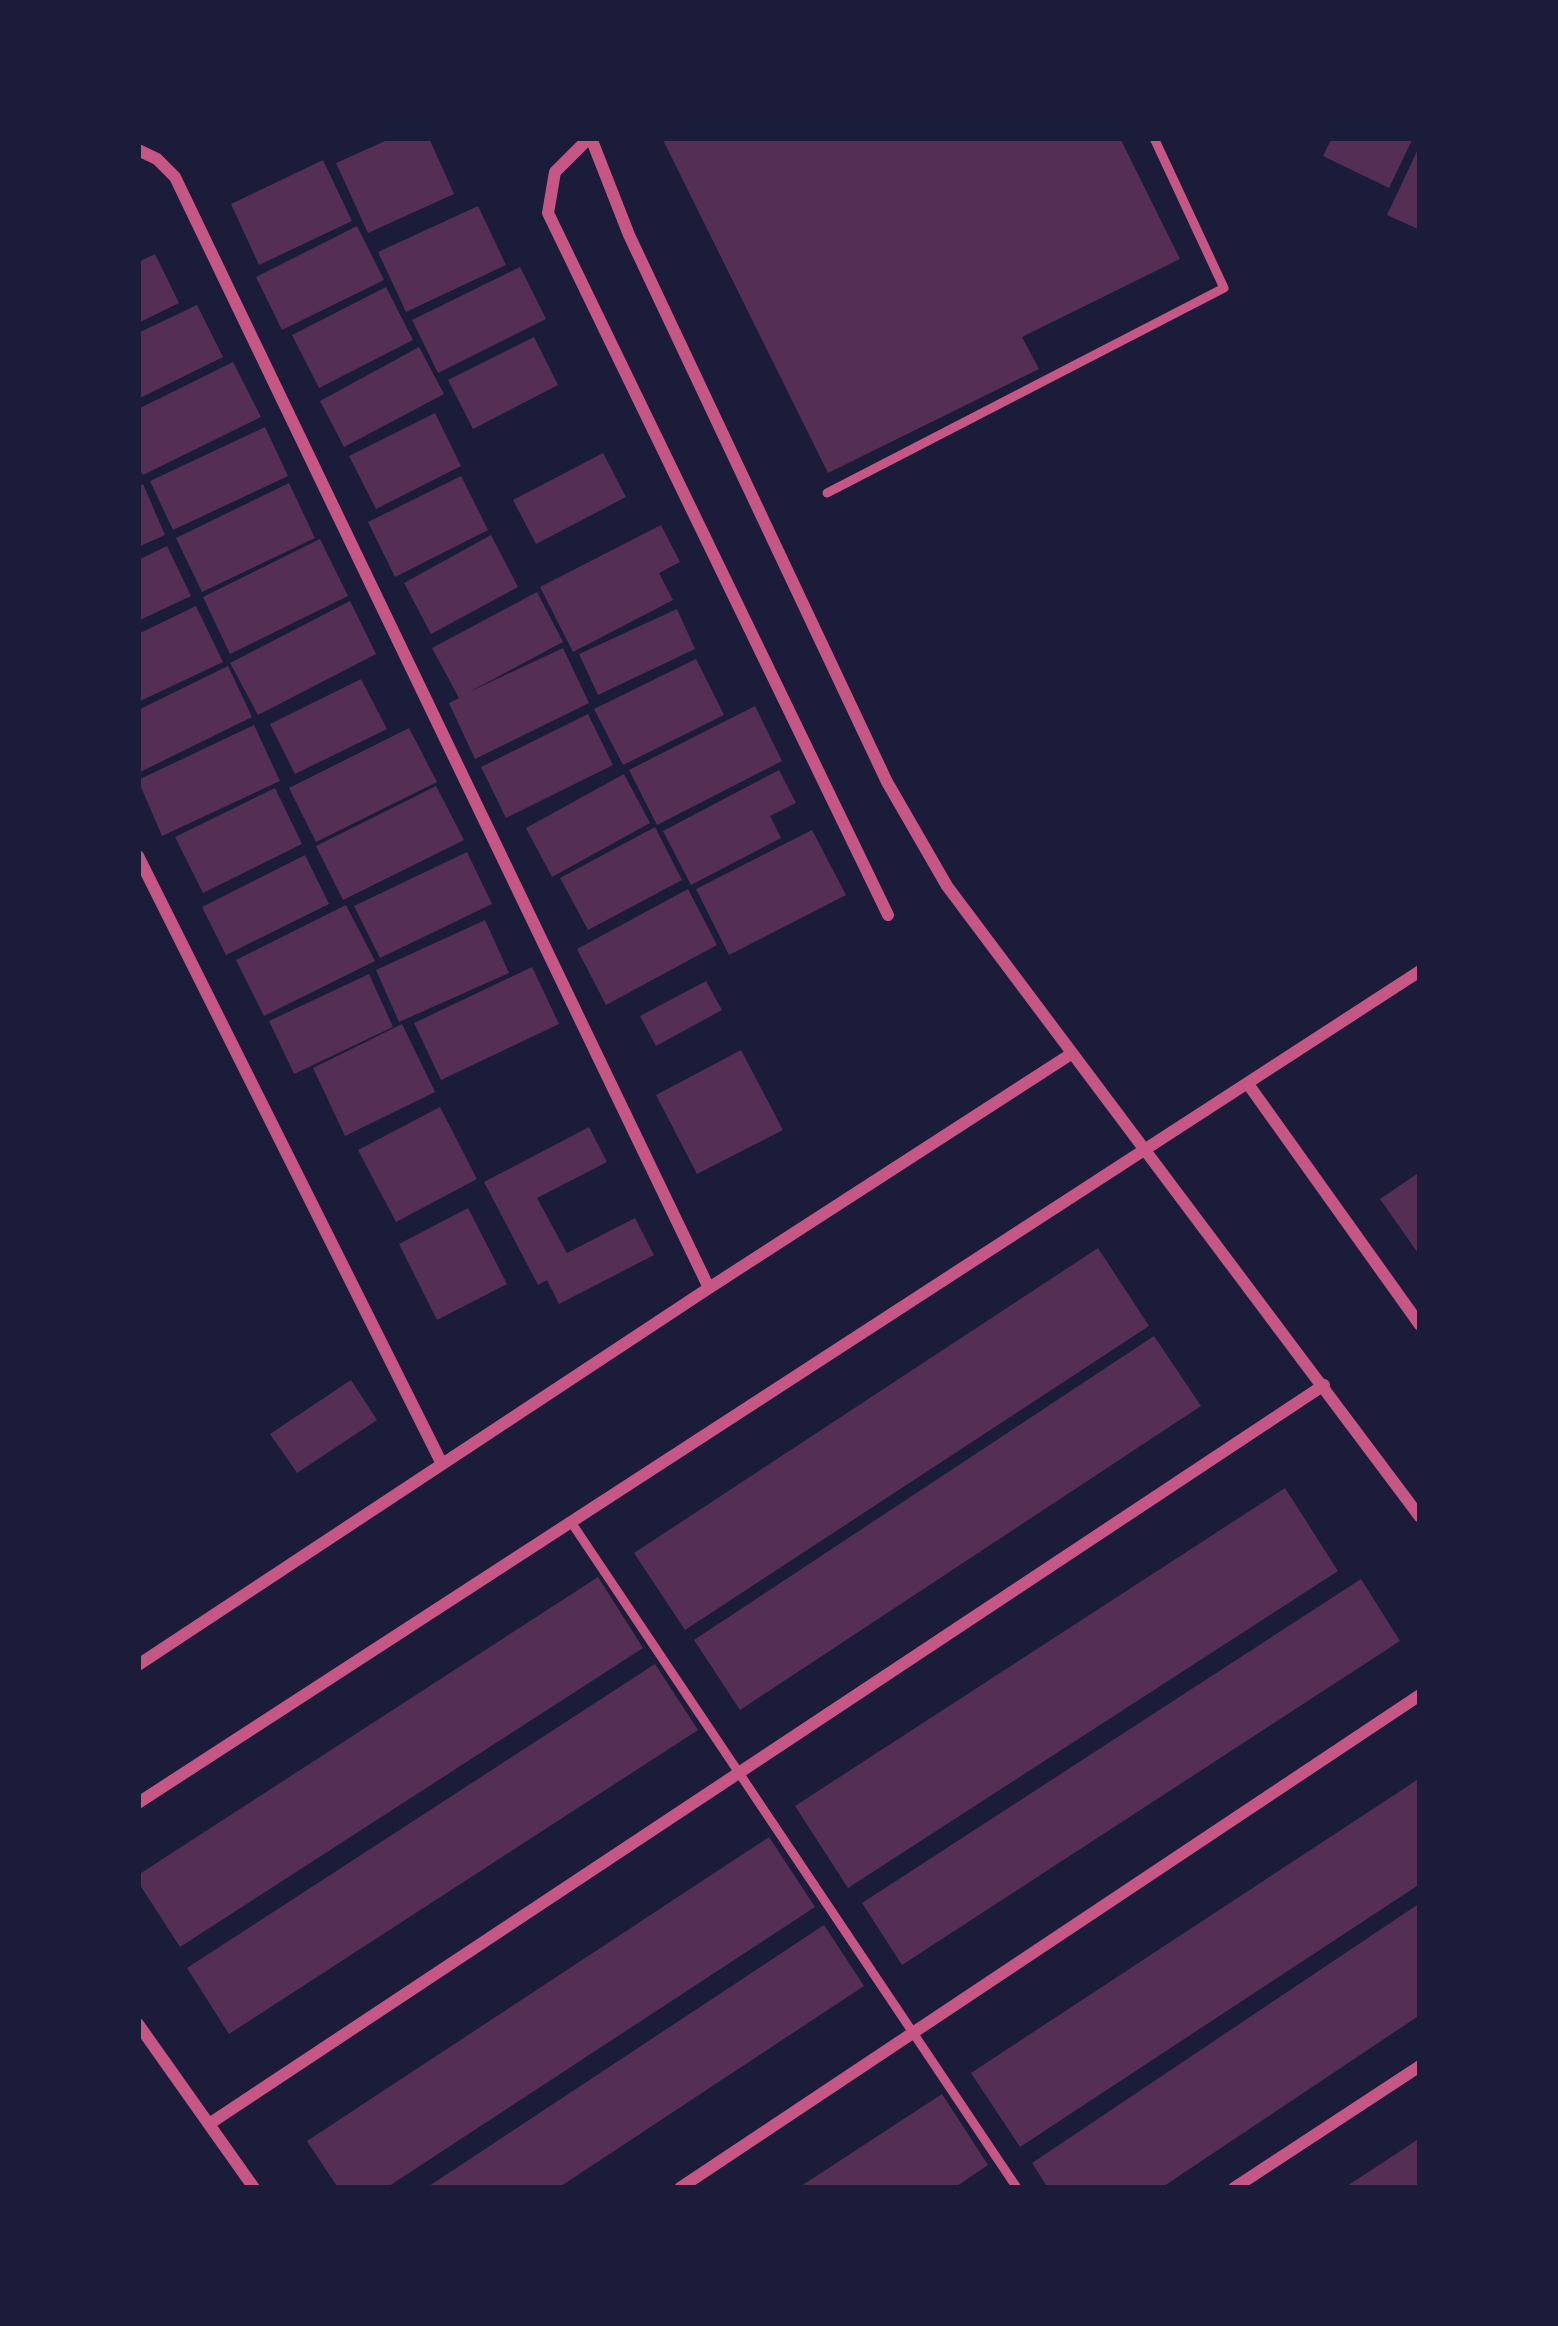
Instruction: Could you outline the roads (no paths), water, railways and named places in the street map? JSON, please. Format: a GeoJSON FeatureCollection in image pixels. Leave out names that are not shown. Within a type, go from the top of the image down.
{"type":"FeatureCollection","features":[{"type":"Feature","properties":{"kind":"street"},"geometry":{"type":"LineString","coordinates":[[888,915],[548,213],[555,172],[590,138],[629,236],[887,782],[946,886],[1420,1517]]}},
{"type":"Feature","properties":{"kind":"street"},"geometry":{"type":"LineString","coordinates":[[138,150],[157,159],[175,177],[709,1288]]}},
{"type":"Feature","properties":{"kind":"street"},"geometry":{"type":"LineString","coordinates":[[138,856],[442,1464]]}},
{"type":"Feature","properties":{"kind":"street"},"geometry":{"type":"LineString","coordinates":[[138,1803],[1420,971]]}},
{"type":"Feature","properties":{"kind":"street"},"geometry":{"type":"LineString","coordinates":[[138,1665],[1071,1054]]}},
{"type":"Feature","properties":{"kind":"street"},"geometry":{"type":"LineString","coordinates":[[1248,1084],[1420,1325]]}},
{"type":"Feature","properties":{"kind":"street"},"geometry":{"type":"LineString","coordinates":[[208,2124],[1324,1385]]}},
{"type":"Feature","properties":{"kind":"street"},"geometry":{"type":"LineString","coordinates":[[680,2188],[1420,1695]]}},
{"type":"Feature","properties":{"kind":"street"},"geometry":{"type":"LineString","coordinates":[[138,2024],[254,2188]]}},
{"type":"Feature","properties":{"kind":"street"},"geometry":{"type":"LineString","coordinates":[[1234,2188],[1420,2066]]}},
{"type":"Feature","properties":{"kind":"lane"},"geometry":{"type":"LineString","coordinates":[[827,494],[1224,288],[1154,138]]}},
{"type":"Feature","properties":{"kind":"lane"},"geometry":{"type":"LineString","coordinates":[[572,1522],[1017,2188]]}}]}
